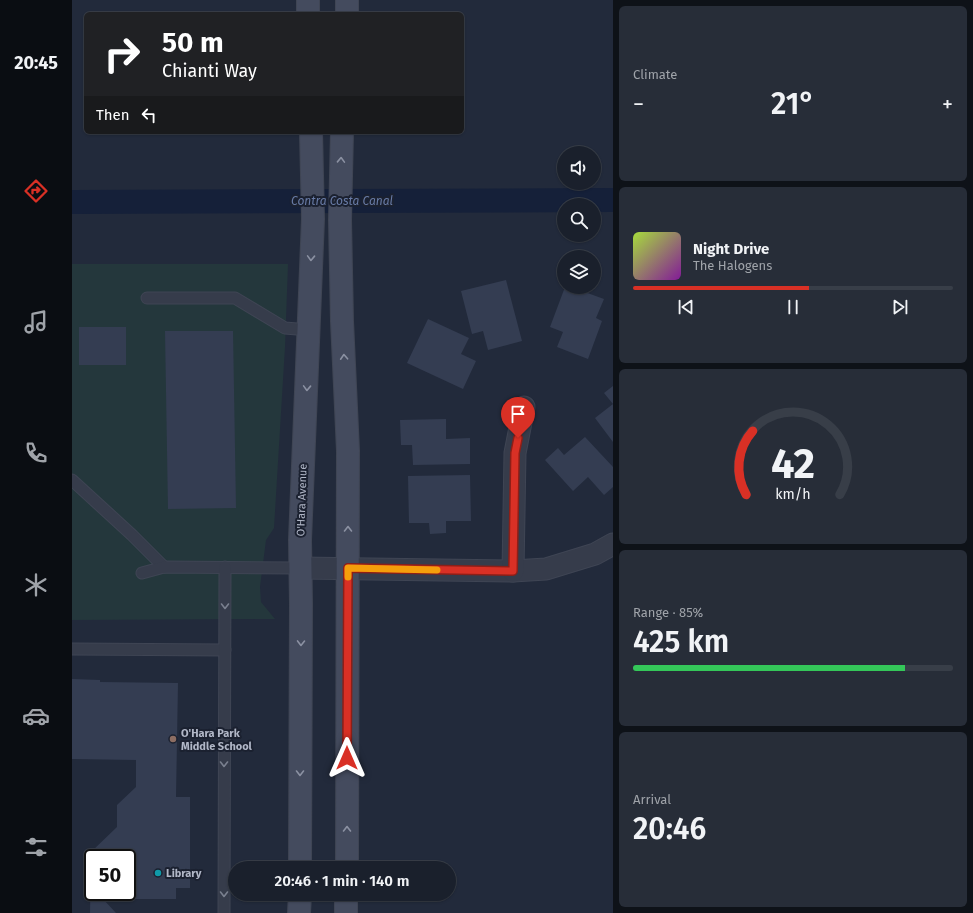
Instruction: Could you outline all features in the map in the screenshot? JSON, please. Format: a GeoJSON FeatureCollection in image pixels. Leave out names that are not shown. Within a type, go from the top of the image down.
{"type":"FeatureCollection","features":[{"type":"Feature","properties":{"kind":"main road"},"geometry":{"type":"LineString","coordinates":[[308,0],[308,12]]}},
{"type":"Feature","properties":{"kind":"main road"},"geometry":{"type":"LineString","coordinates":[[347,0],[347,12]]}},
{"type":"Feature","properties":{"kind":"main road","name":"O'Hara Avenue"},"geometry":{"type":"LineString","coordinates":[[300,861],[300,540],[309,330],[312,219],[311,134]]}},
{"type":"Feature","properties":{"kind":"main road"},"geometry":{"type":"LineString","coordinates":[[342,134],[340,220],[342,321],[348,452],[347,861]]}},
{"type":"Feature","properties":{"kind":"main road"},"geometry":{"type":"LineString","coordinates":[[300,901],[300,913]]}},
{"type":"Feature","properties":{"kind":"main road"},"geometry":{"type":"LineString","coordinates":[[346,901],[346,913]]}},
{"type":"Feature","properties":{"kind":"street"},"geometry":{"type":"LineString","coordinates":[[513,571],[515,453],[524,407]]}},
{"type":"Feature","properties":{"kind":"street"},"geometry":{"type":"LineString","coordinates":[[301,568],[513,571],[546,569],[595,554],[613,544]]}},
{"type":"Feature","properties":{"kind":"lane"},"geometry":{"type":"LineString","coordinates":[[147,298],[234,298],[285,328],[309,330]]}},
{"type":"Feature","properties":{"kind":"lane"},"geometry":{"type":"LineString","coordinates":[[72,480],[132,535],[164,567]]}},
{"type":"Feature","properties":{"kind":"lane"},"geometry":{"type":"LineString","coordinates":[[142,573],[164,567],[301,568]]}},
{"type":"Feature","properties":{"kind":"lane"},"geometry":{"type":"LineString","coordinates":[[224,913],[225,567]]}},
{"type":"Feature","properties":{"kind":"lane"},"geometry":{"type":"LineString","coordinates":[[72,649],[225,650]]}},
{"type":"Feature","properties":{"kind":"green space"},"geometry":{"type":"Polygon","coordinates":[[[72,264],[288,264],[285,347],[274,528],[266,540],[260,587],[261,602],[275,619],[72,620],[72,264]]]}},
{"type":"Feature","properties":{"kind":"building"},"geometry":{"type":"Polygon","coordinates":[[[506,280],[522,341],[488,350],[483,331],[472,334],[461,291],[506,280]]]}},
{"type":"Feature","properties":{"kind":"building"},"geometry":{"type":"Polygon","coordinates":[[[562,294],[590,294],[604,299],[596,318],[602,321],[588,359],[557,347],[563,332],[550,327],[562,294]]]}},
{"type":"Feature","properties":{"kind":"building"},"geometry":{"type":"Polygon","coordinates":[[[428,319],[469,338],[461,354],[476,361],[463,389],[407,363],[428,319]]]}},
{"type":"Feature","properties":{"kind":"building"},"geometry":{"type":"Polygon","coordinates":[[[79,327],[126,327],[126,365],[79,365],[79,327]]]}},
{"type":"Feature","properties":{"kind":"building"},"geometry":{"type":"Polygon","coordinates":[[[165,331],[233,331],[236,508],[168,509],[165,331]]]}},
{"type":"Feature","properties":{"kind":"building"},"geometry":{"type":"Polygon","coordinates":[[[613,386],[613,404],[604,393],[613,386]]]}},
{"type":"Feature","properties":{"kind":"building"},"geometry":{"type":"Polygon","coordinates":[[[613,404],[613,442],[595,418],[613,404]]]}},
{"type":"Feature","properties":{"kind":"building"},"geometry":{"type":"Polygon","coordinates":[[[446,419],[446,439],[470,438],[470,464],[413,465],[412,445],[401,445],[400,420],[446,419]]]}},
{"type":"Feature","properties":{"kind":"building"},"geometry":{"type":"Polygon","coordinates":[[[585,437],[613,467],[613,487],[604,495],[588,477],[573,491],[545,460],[558,448],[564,455],[585,437]]]}},
{"type":"Feature","properties":{"kind":"building"},"geometry":{"type":"Polygon","coordinates":[[[470,475],[471,521],[446,521],[446,533],[430,534],[429,523],[409,523],[408,476],[470,475]]]}},
{"type":"Feature","properties":{"kind":"building"},"geometry":{"type":"Polygon","coordinates":[[[72,679],[100,680],[100,682],[178,683],[176,797],[190,797],[190,888],[176,888],[176,899],[136,899],[136,849],[94,849],[117,827],[117,805],[136,787],[136,760],[72,759],[72,679]]]}},
{"type":"Feature","properties":{"kind":"building"},"geometry":{"type":"Polygon","coordinates":[[[90,901],[105,901],[116,913],[90,913],[90,901]]]}},
{"type":"Feature","properties":{"kind":"waterway","name":"Contra Costa Canal"},"geometry":{"type":"LineString","coordinates":[[72,202],[613,200]]}},
{"type":"Feature","properties":{"kind":"slow traffic"},"geometry":{"type":"LineString","coordinates":[[348,577],[348,568],[437,570]]}},
{"type":"Feature","properties":{"kind":"place","name":"O'Hara Park Middle School"},"geometry":{"type":"Point","coordinates":[173,739]}},
{"type":"Feature","properties":{"kind":"place","name":"Library"},"geometry":{"type":"Point","coordinates":[158,873]}},
{"type":"Feature","properties":{"kind":"route"},"geometry":{"type":"LineString","coordinates":[[347,758],[348,568],[513,571],[515,453],[518,438]]}}]}
